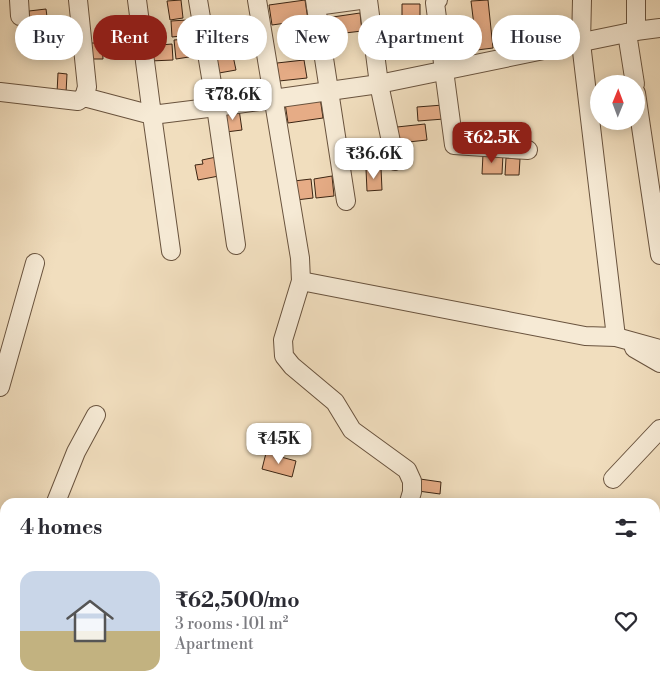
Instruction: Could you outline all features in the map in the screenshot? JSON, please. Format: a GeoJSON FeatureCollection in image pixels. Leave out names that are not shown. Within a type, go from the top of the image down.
{"type":"FeatureCollection","features":[{"type":"Feature","properties":{"kind":"street"},"geometry":{"type":"LineString","coordinates":[[0,92],[78,101],[84,97],[87,87],[78,0]]}},
{"type":"Feature","properties":{"kind":"street"},"geometry":{"type":"LineString","coordinates":[[137,0],[171,250]]}},
{"type":"Feature","properties":{"kind":"street"},"geometry":{"type":"LineString","coordinates":[[198,0],[236,245]]}},
{"type":"Feature","properties":{"kind":"street"},"geometry":{"type":"LineString","coordinates":[[257,0],[300,258],[301,281],[283,340],[284,356],[292,366],[335,402],[352,430],[407,470],[412,481],[410,498]]}},
{"type":"Feature","properties":{"kind":"street"},"geometry":{"type":"LineString","coordinates":[[346,201],[315,3],[360,0]]}},
{"type":"Feature","properties":{"kind":"street"},"geometry":{"type":"LineString","coordinates":[[368,0],[379,84],[394,161]]}},
{"type":"Feature","properties":{"kind":"street"},"geometry":{"type":"LineString","coordinates":[[582,0],[581,43],[616,337]]}},
{"type":"Feature","properties":{"kind":"street"},"geometry":{"type":"LineString","coordinates":[[634,75],[632,32],[636,0]]}},
{"type":"Feature","properties":{"kind":"street"},"geometry":{"type":"LineString","coordinates":[[436,1],[454,145],[528,150]]}},
{"type":"Feature","properties":{"kind":"street"},"geometry":{"type":"LineString","coordinates":[[84,97],[152,115],[379,84],[632,32],[660,28]]}},
{"type":"Feature","properties":{"kind":"street"},"geometry":{"type":"LineString","coordinates":[[641,130],[660,255]]}},
{"type":"Feature","properties":{"kind":"street"},"geometry":{"type":"LineString","coordinates":[[0,387],[36,263]]}},
{"type":"Feature","properties":{"kind":"street"},"geometry":{"type":"LineString","coordinates":[[301,281],[585,336],[616,337],[660,349]]}},
{"type":"Feature","properties":{"kind":"street"},"geometry":{"type":"LineString","coordinates":[[616,337],[660,363]]}},
{"type":"Feature","properties":{"kind":"street"},"geometry":{"type":"LineString","coordinates":[[58,498],[76,452],[96,415]]}},
{"type":"Feature","properties":{"kind":"street"},"geometry":{"type":"LineString","coordinates":[[613,479],[660,429]]}},
{"type":"Feature","properties":{"kind":"building"},"geometry":{"type":"Polygon","coordinates":[[[181,0],[183,15],[177,15],[177,19],[170,20],[167,1],[181,0]]]}},
{"type":"Feature","properties":{"kind":"building"},"geometry":{"type":"Polygon","coordinates":[[[305,0],[307,15],[277,15],[277,24],[272,25],[269,5],[305,0]]]}},
{"type":"Feature","properties":{"kind":"building"},"geometry":{"type":"Polygon","coordinates":[[[488,0],[492,48],[482,49],[482,15],[473,15],[471,1],[488,0]]]}},
{"type":"Feature","properties":{"kind":"building"},"geometry":{"type":"Polygon","coordinates":[[[402,4],[420,4],[420,15],[402,15],[402,4]]]}},
{"type":"Feature","properties":{"kind":"building"},"geometry":{"type":"Polygon","coordinates":[[[46,9],[47,15],[29,15],[29,11],[46,9]]]}},
{"type":"Feature","properties":{"kind":"building"},"geometry":{"type":"Polygon","coordinates":[[[360,13],[360,15],[358,15],[358,31],[348,33],[348,15],[346,15],[360,13]]]}},
{"type":"Feature","properties":{"kind":"building"},"geometry":{"type":"Polygon","coordinates":[[[171,21],[177,21],[177,36],[172,37],[171,21]]]}},
{"type":"Feature","properties":{"kind":"building"},"geometry":{"type":"Polygon","coordinates":[[[174,40],[177,40],[176,59],[174,40]]]}},
{"type":"Feature","properties":{"kind":"building"},"geometry":{"type":"Polygon","coordinates":[[[90,43],[93,43],[93,59],[91,59],[90,43]]]}},
{"type":"Feature","properties":{"kind":"building"},"geometry":{"type":"Polygon","coordinates":[[[167,44],[172,44],[173,60],[150,61],[167,60],[167,44]]]}},
{"type":"Feature","properties":{"kind":"building"},"geometry":{"type":"Polygon","coordinates":[[[217,60],[234,60],[236,70],[219,73],[217,60]]]}},
{"type":"Feature","properties":{"kind":"building"},"geometry":{"type":"Polygon","coordinates":[[[304,60],[307,78],[279,81],[277,63],[304,60]]]}},
{"type":"Feature","properties":{"kind":"building"},"geometry":{"type":"Polygon","coordinates":[[[58,73],[67,74],[66,93],[57,93],[58,73]]]}},
{"type":"Feature","properties":{"kind":"building"},"geometry":{"type":"Polygon","coordinates":[[[320,97],[323,118],[288,123],[285,103],[320,97]]]}},
{"type":"Feature","properties":{"kind":"building"},"geometry":{"type":"Polygon","coordinates":[[[443,105],[444,119],[418,121],[417,107],[443,105]]]}},
{"type":"Feature","properties":{"kind":"building"},"geometry":{"type":"Polygon","coordinates":[[[239,109],[242,130],[226,132],[223,112],[239,109]]]}},
{"type":"Feature","properties":{"kind":"building"},"geometry":{"type":"Polygon","coordinates":[[[425,124],[427,140],[399,143],[397,127],[425,124]]]}},
{"type":"Feature","properties":{"kind":"building"},"geometry":{"type":"Polygon","coordinates":[[[483,154],[503,154],[502,174],[482,174],[483,154]]]}},
{"type":"Feature","properties":{"kind":"building"},"geometry":{"type":"Polygon","coordinates":[[[221,156],[224,175],[198,180],[195,165],[203,164],[202,160],[221,156]]]}},
{"type":"Feature","properties":{"kind":"building"},"geometry":{"type":"Polygon","coordinates":[[[506,158],[520,159],[519,175],[505,175],[506,158]]]}},
{"type":"Feature","properties":{"kind":"building"},"geometry":{"type":"Polygon","coordinates":[[[381,168],[382,190],[367,191],[366,169],[381,168]]]}},
{"type":"Feature","properties":{"kind":"building"},"geometry":{"type":"Polygon","coordinates":[[[332,176],[334,196],[316,198],[314,179],[332,176]]]}},
{"type":"Feature","properties":{"kind":"building"},"geometry":{"type":"Polygon","coordinates":[[[311,179],[313,198],[296,200],[294,181],[311,179]]]}},
{"type":"Feature","properties":{"kind":"building"},"geometry":{"type":"Polygon","coordinates":[[[266,453],[296,461],[292,477],[262,469],[266,453]]]}},
{"type":"Feature","properties":{"kind":"building"},"geometry":{"type":"Polygon","coordinates":[[[420,479],[441,482],[440,494],[418,491],[420,479]]]}}]}
